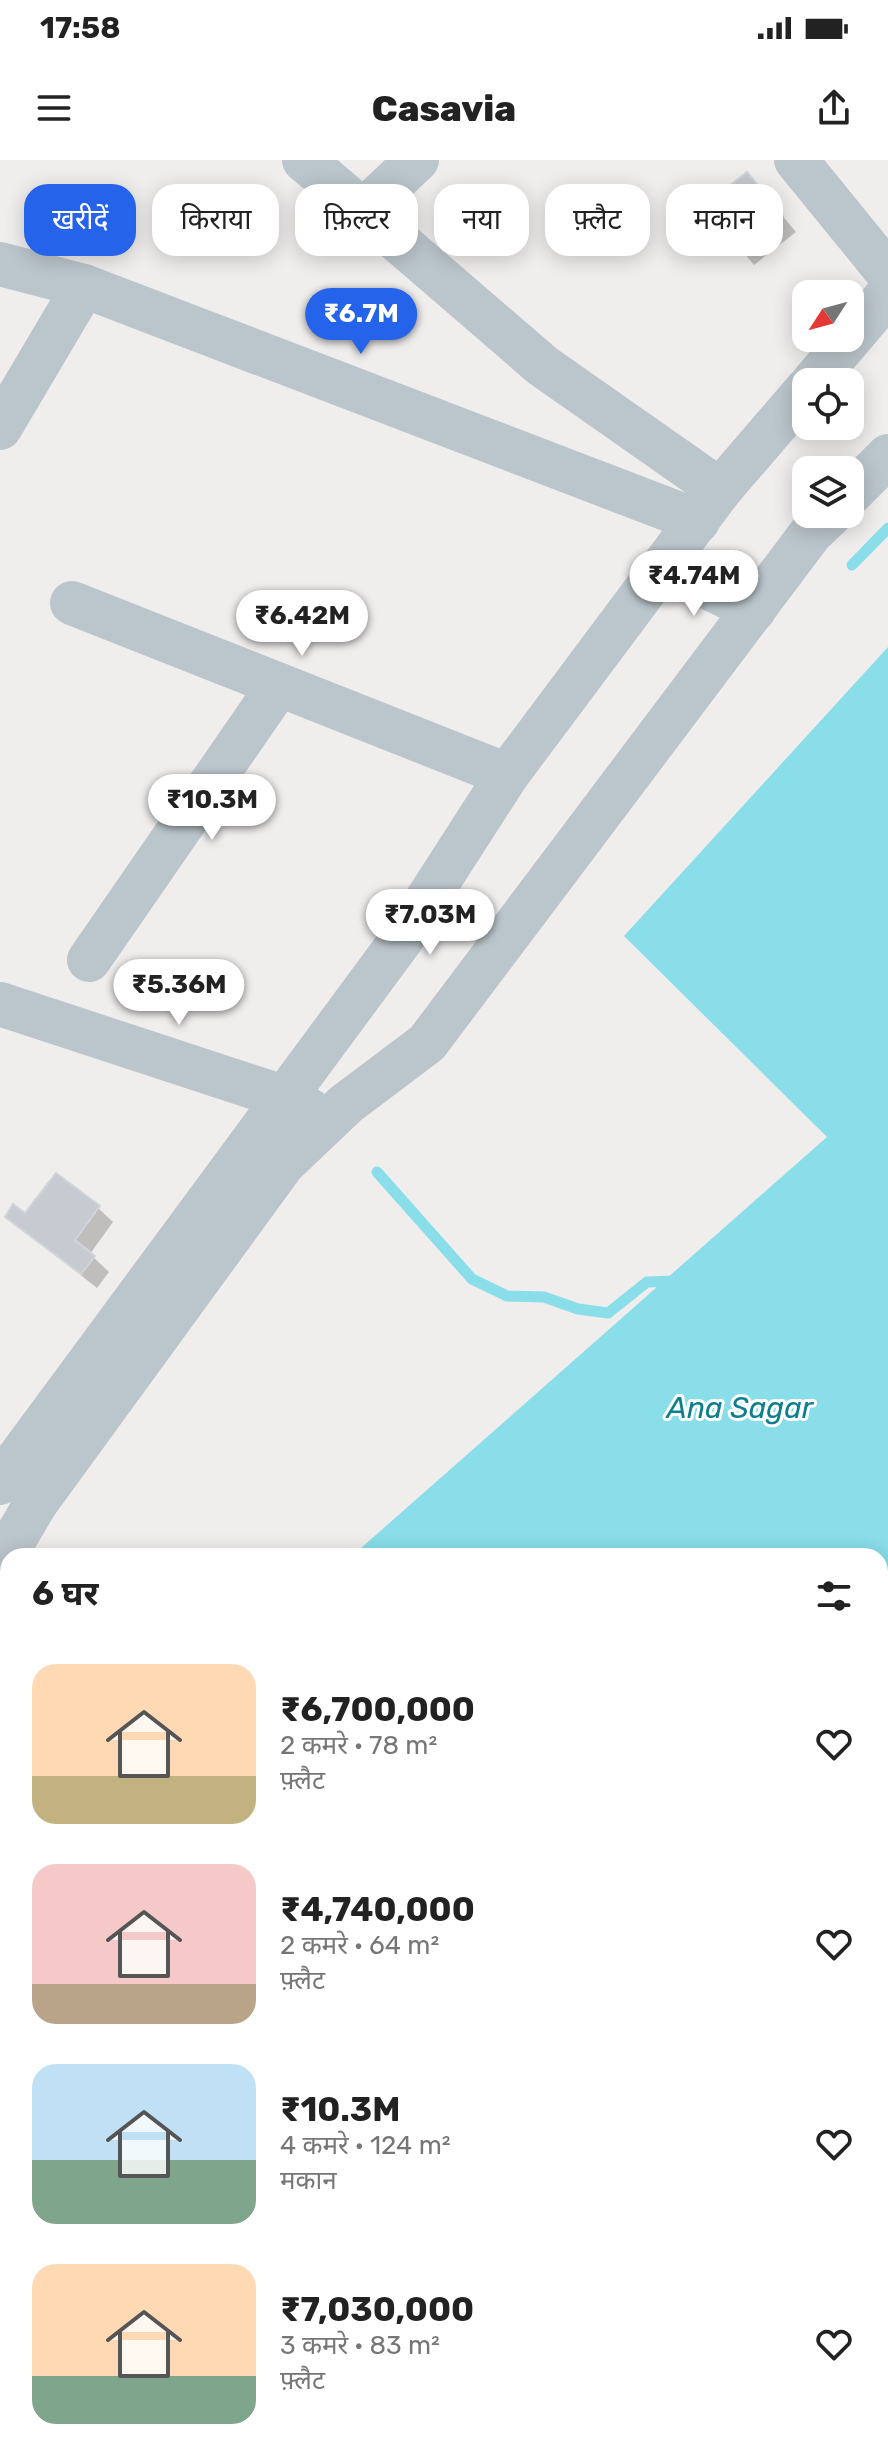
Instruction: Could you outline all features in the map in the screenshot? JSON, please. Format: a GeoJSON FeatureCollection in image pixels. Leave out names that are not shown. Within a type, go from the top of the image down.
{"type":"FeatureCollection","features":[{"type":"Feature","properties":{"kind":"street"},"geometry":{"type":"LineString","coordinates":[[304,160],[333,184]]}},
{"type":"Feature","properties":{"kind":"street"},"geometry":{"type":"LineString","coordinates":[[392,184],[417,160]]}},
{"type":"Feature","properties":{"kind":"street"},"geometry":{"type":"LineString","coordinates":[[796,160],[888,273]]}},
{"type":"Feature","properties":{"kind":"street"},"geometry":{"type":"LineString","coordinates":[[417,256],[709,505]]}},
{"type":"Feature","properties":{"kind":"street"},"geometry":{"type":"LineString","coordinates":[[0,264],[84,286],[709,505]]}},
{"type":"Feature","properties":{"kind":"street"},"geometry":{"type":"LineString","coordinates":[[0,428],[84,286]]}},
{"type":"Feature","properties":{"kind":"street"},"geometry":{"type":"LineString","coordinates":[[825,368],[888,294]]}},
{"type":"Feature","properties":{"kind":"street"},"geometry":{"type":"LineString","coordinates":[[3,1548],[12,1490],[283,1097],[401,940],[507,775],[709,505],[792,407]]}},
{"type":"Feature","properties":{"kind":"street"},"geometry":{"type":"LineString","coordinates":[[864,480],[888,456]]}},
{"type":"Feature","properties":{"kind":"street"},"geometry":{"type":"LineString","coordinates":[[12,1490],[283,1164],[329,1120],[427,1043],[816,528]]}},
{"type":"Feature","properties":{"kind":"street"},"geometry":{"type":"LineString","coordinates":[[664,566],[754,610]]}},
{"type":"Feature","properties":{"kind":"street"},"geometry":{"type":"LineString","coordinates":[[72,603],[507,775]]}},
{"type":"Feature","properties":{"kind":"street"},"geometry":{"type":"LineString","coordinates":[[89,960],[279,685]]}},
{"type":"Feature","properties":{"kind":"street"},"geometry":{"type":"LineString","coordinates":[[0,1004],[283,1097],[329,1120]]}},
{"type":"Feature","properties":{"kind":"water","name":"Ana Sagar"},"geometry":{"type":"Polygon","coordinates":[[[888,647],[888,1548],[361,1548],[827,1137],[624,936],[888,647]]]}},
{"type":"Feature","properties":{"kind":"building"},"geometry":{"type":"Polygon","coordinates":[[[747,172],[757,184],[732,184],[747,172]]]}},
{"type":"Feature","properties":{"kind":"building"},"geometry":{"type":"Polygon","coordinates":[[[56,1173],[100,1206],[75,1240],[95,1256],[81,1274],[5,1217],[13,1204],[25,1213],[56,1173]]]}},
{"type":"Feature","properties":{"kind":"waterway"},"geometry":{"type":"LineString","coordinates":[[852,565],[888,528]]}},
{"type":"Feature","properties":{"kind":"waterway"},"geometry":{"type":"LineString","coordinates":[[377,1172],[472,1279],[507,1296],[544,1297],[578,1309],[608,1313],[647,1282],[678,1281]]}}]}
